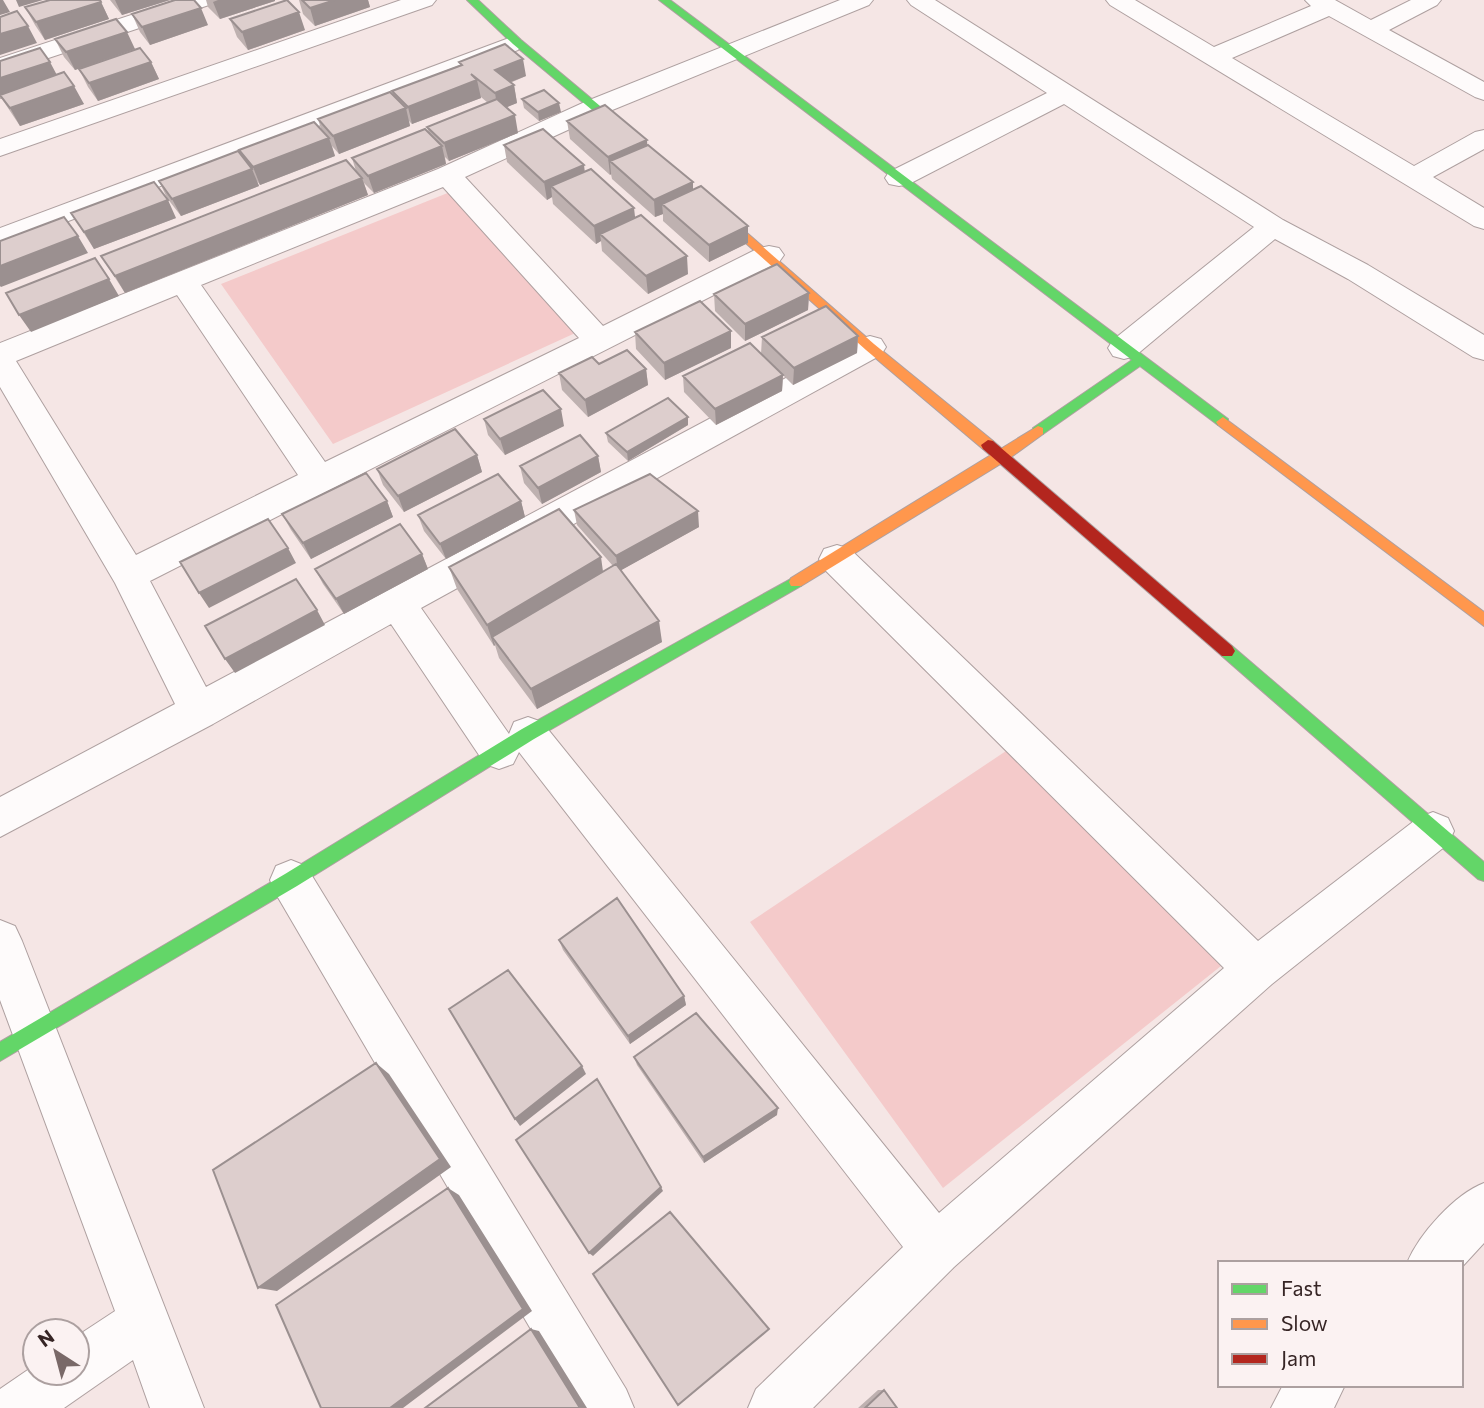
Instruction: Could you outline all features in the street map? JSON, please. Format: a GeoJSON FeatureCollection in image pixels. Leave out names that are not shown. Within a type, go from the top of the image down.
{"type":"FeatureCollection","features":[{"type":"Feature","properties":{"kind":"street"},"geometry":{"type":"LineString","coordinates":[[0,66],[201,0]]}},
{"type":"Feature","properties":{"kind":"street"},"geometry":{"type":"LineString","coordinates":[[0,148],[424,0]]}},
{"type":"Feature","properties":{"kind":"street"},"geometry":{"type":"LineString","coordinates":[[472,0],[517,42],[647,151]]}},
{"type":"Feature","properties":{"kind":"street"},"geometry":{"type":"LineString","coordinates":[[664,0],[1484,620]]}},
{"type":"Feature","properties":{"kind":"street"},"geometry":{"type":"LineString","coordinates":[[0,355],[447,175],[596,107],[861,0]]}},
{"type":"Feature","properties":{"kind":"street"},"geometry":{"type":"LineString","coordinates":[[919,0],[1063,95],[1273,226],[1358,272],[1484,349]]}},
{"type":"Feature","properties":{"kind":"street"},"geometry":{"type":"LineString","coordinates":[[1118,0],[1484,220]]}},
{"type":"Feature","properties":{"kind":"street"},"geometry":{"type":"LineString","coordinates":[[1372,29],[1429,0]]}},
{"type":"Feature","properties":{"kind":"street"},"geometry":{"type":"LineString","coordinates":[[1214,56],[1323,4],[1484,92]]}},
{"type":"Feature","properties":{"kind":"street"},"geometry":{"type":"LineString","coordinates":[[0,238],[517,42]]}},
{"type":"Feature","properties":{"kind":"street"},"geometry":{"type":"LineString","coordinates":[[899,178],[1063,95]]}},
{"type":"Feature","properties":{"kind":"street"},"geometry":{"type":"LineString","coordinates":[[1412,178],[1484,138]]}},
{"type":"Feature","properties":{"kind":"street"},"geometry":{"type":"LineString","coordinates":[[447,175],[599,341]]}},
{"type":"Feature","properties":{"kind":"street"},"geometry":{"type":"LineString","coordinates":[[698,194],[870,347],[1002,456],[1484,873]]}},
{"type":"Feature","properties":{"kind":"street"},"geometry":{"type":"LineString","coordinates":[[18,1042],[291,880],[513,743],[837,559],[1002,456],[1132,354],[1273,226]]}},
{"type":"Feature","properties":{"kind":"street"},"geometry":{"type":"LineString","coordinates":[[129,575],[769,255]]}},
{"type":"Feature","properties":{"kind":"street"},"geometry":{"type":"LineString","coordinates":[[183,282],[319,480]]}},
{"type":"Feature","properties":{"kind":"street"},"geometry":{"type":"LineString","coordinates":[[0,818],[870,347]]}},
{"type":"Feature","properties":{"kind":"street"},"geometry":{"type":"LineString","coordinates":[[0,360],[129,575],[199,712]]}},
{"type":"Feature","properties":{"kind":"street"},"geometry":{"type":"LineString","coordinates":[[837,559],[1255,969]]}},
{"type":"Feature","properties":{"kind":"street"},"geometry":{"type":"LineString","coordinates":[[398,604],[936,1249]]}},
{"type":"Feature","properties":{"kind":"street"},"geometry":{"type":"LineString","coordinates":[[775,1408],[936,1249],[1255,969],[1433,831]]}},
{"type":"Feature","properties":{"kind":"street"},"geometry":{"type":"LineString","coordinates":[[291,880],[607,1408]]}},
{"type":"Feature","properties":{"kind":"street"},"geometry":{"type":"LineString","coordinates":[[0,941],[18,1042],[145,1321],[177,1408]]}},
{"type":"Feature","properties":{"kind":"street"},"geometry":{"type":"LineString","coordinates":[[1434,1261],[1484,1207]]}},
{"type":"Feature","properties":{"kind":"street"},"geometry":{"type":"LineString","coordinates":[[91,1358],[145,1321]]}},
{"type":"Feature","properties":{"kind":"street"},"geometry":{"type":"LineString","coordinates":[[18,1408],[49,1387]]}},
{"type":"Feature","properties":{"kind":"street"},"geometry":{"type":"LineString","coordinates":[[1298,1408],[1317,1387]]}},
{"type":"Feature","properties":{"kind":"shaded area"},"geometry":{"type":"Polygon","coordinates":[[[465,186],[595,324],[333,444],[221,284],[465,186]]]}},
{"type":"Feature","properties":{"kind":"shaded area"},"geometry":{"type":"Polygon","coordinates":[[[1015,745],[1221,966],[943,1188],[750,922],[1015,745]]]}},
{"type":"Feature","properties":{"kind":"building"},"geometry":{"type":"Polygon","coordinates":[[[50,0],[101,2],[36,22],[25,7],[50,0]]]}},
{"type":"Feature","properties":{"kind":"building"},"geometry":{"type":"Polygon","coordinates":[[[175,0],[194,0],[201,8],[142,27],[132,14],[175,0]]]}},
{"type":"Feature","properties":{"kind":"building"},"geometry":{"type":"Polygon","coordinates":[[[287,0],[299,12],[242,32],[230,19],[287,0]]]}},
{"type":"Feature","properties":{"kind":"building"},"geometry":{"type":"Polygon","coordinates":[[[302,0],[335,0],[310,8],[302,0]]]}},
{"type":"Feature","properties":{"kind":"building"},"geometry":{"type":"Polygon","coordinates":[[[17,11],[28,26],[0,34],[0,17],[17,11]]]}},
{"type":"Feature","properties":{"kind":"building"},"geometry":{"type":"Polygon","coordinates":[[[116,19],[127,32],[66,52],[55,39],[116,19]]]}},
{"type":"Feature","properties":{"kind":"building"},"geometry":{"type":"Polygon","coordinates":[[[505,44],[523,59],[495,70],[514,85],[495,93],[471,74],[477,80],[408,107],[392,91],[462,65],[459,62],[505,44]]]}},
{"type":"Feature","properties":{"kind":"building"},"geometry":{"type":"Polygon","coordinates":[[[40,48],[50,62],[0,78],[0,61],[40,48]]]}},
{"type":"Feature","properties":{"kind":"building"},"geometry":{"type":"Polygon","coordinates":[[[140,48],[151,62],[89,83],[79,69],[140,48]]]}},
{"type":"Feature","properties":{"kind":"building"},"geometry":{"type":"Polygon","coordinates":[[[64,72],[74,86],[10,108],[0,95],[64,72]]]}},
{"type":"Feature","properties":{"kind":"building"},"geometry":{"type":"Polygon","coordinates":[[[544,90],[559,103],[538,112],[522,99],[544,90]]]}},
{"type":"Feature","properties":{"kind":"building"},"geometry":{"type":"Polygon","coordinates":[[[390,92],[406,108],[333,136],[318,119],[390,92]]]}},
{"type":"Feature","properties":{"kind":"building"},"geometry":{"type":"Polygon","coordinates":[[[497,99],[515,115],[444,143],[427,127],[497,99]]]}},
{"type":"Feature","properties":{"kind":"building"},"geometry":{"type":"Polygon","coordinates":[[[605,105],[647,140],[608,157],[567,121],[605,105]]]}},
{"type":"Feature","properties":{"kind":"building"},"geometry":{"type":"Polygon","coordinates":[[[314,122],[329,138],[253,167],[239,150],[314,122]]]}},
{"type":"Feature","properties":{"kind":"building"},"geometry":{"type":"Polygon","coordinates":[[[425,129],[442,146],[368,176],[352,158],[425,129]]]}},
{"type":"Feature","properties":{"kind":"building"},"geometry":{"type":"Polygon","coordinates":[[[543,129],[584,165],[544,182],[504,145],[543,129]]]}},
{"type":"Feature","properties":{"kind":"building"},"geometry":{"type":"Polygon","coordinates":[[[648,145],[693,182],[654,200],[610,161],[648,145]]]}},
{"type":"Feature","properties":{"kind":"building"},"geometry":{"type":"Polygon","coordinates":[[[238,151],[252,169],[172,199],[159,181],[238,151]]]}},
{"type":"Feature","properties":{"kind":"building"},"geometry":{"type":"Polygon","coordinates":[[[346,160],[362,178],[115,276],[101,256],[346,160]]]}},
{"type":"Feature","properties":{"kind":"building"},"geometry":{"type":"Polygon","coordinates":[[[591,169],[634,208],[594,226],[551,186],[591,169]]]}},
{"type":"Feature","properties":{"kind":"building"},"geometry":{"type":"Polygon","coordinates":[[[154,182],[168,200],[84,232],[71,213],[154,182]]]}},
{"type":"Feature","properties":{"kind":"building"},"geometry":{"type":"Polygon","coordinates":[[[701,186],[748,226],[709,245],[662,204],[701,186]]]}},
{"type":"Feature","properties":{"kind":"building"},"geometry":{"type":"Polygon","coordinates":[[[641,215],[687,256],[646,276],[600,234],[641,215]]]}},
{"type":"Feature","properties":{"kind":"building"},"geometry":{"type":"Polygon","coordinates":[[[64,217],[78,236],[0,266],[0,241],[64,217]]]}},
{"type":"Feature","properties":{"kind":"building"},"geometry":{"type":"Polygon","coordinates":[[[95,258],[109,279],[19,315],[6,293],[95,258]]]}},
{"type":"Feature","properties":{"kind":"building"},"geometry":{"type":"Polygon","coordinates":[[[777,264],[809,293],[745,324],[714,294],[777,264]]]}},
{"type":"Feature","properties":{"kind":"building"},"geometry":{"type":"Polygon","coordinates":[[[700,301],[731,331],[664,363],[635,332],[700,301]]]}},
{"type":"Feature","properties":{"kind":"building"},"geometry":{"type":"Polygon","coordinates":[[[826,306],[858,336],[794,368],[762,337],[826,306]]]}},
{"type":"Feature","properties":{"kind":"building"},"geometry":{"type":"Polygon","coordinates":[[[750,343],[783,375],[715,409],[683,376],[750,343]]]}},
{"type":"Feature","properties":{"kind":"building"},"geometry":{"type":"Polygon","coordinates":[[[627,350],[646,369],[585,400],[559,373],[592,357],[599,364],[627,350]]]}},
{"type":"Feature","properties":{"kind":"building"},"geometry":{"type":"Polygon","coordinates":[[[543,390],[561,409],[500,439],[484,419],[543,390]]]}},
{"type":"Feature","properties":{"kind":"building"},"geometry":{"type":"Polygon","coordinates":[[[668,398],[688,417],[627,452],[606,433],[668,398]]]}},
{"type":"Feature","properties":{"kind":"building"},"geometry":{"type":"Polygon","coordinates":[[[455,429],[477,455],[398,496],[377,469],[455,429]]]}},
{"type":"Feature","properties":{"kind":"building"},"geometry":{"type":"Polygon","coordinates":[[[580,435],[598,456],[538,488],[520,466],[580,435]]]}},
{"type":"Feature","properties":{"kind":"building"},"geometry":{"type":"Polygon","coordinates":[[[366,473],[387,501],[303,543],[282,514],[366,473]]]}},
{"type":"Feature","properties":{"kind":"building"},"geometry":{"type":"Polygon","coordinates":[[[498,474],[521,501],[440,544],[418,515],[498,474]]]}},
{"type":"Feature","properties":{"kind":"building"},"geometry":{"type":"Polygon","coordinates":[[[650,474],[698,511],[616,556],[574,510],[650,474]]]}},
{"type":"Feature","properties":{"kind":"building"},"geometry":{"type":"Polygon","coordinates":[[[559,509],[601,557],[487,625],[449,567],[559,509]]]}},
{"type":"Feature","properties":{"kind":"building"},"geometry":{"type":"Polygon","coordinates":[[[268,519],[288,548],[199,593],[180,562],[268,519]]]}},
{"type":"Feature","properties":{"kind":"building"},"geometry":{"type":"Polygon","coordinates":[[[400,524],[422,554],[336,599],[315,569],[400,524]]]}},
{"type":"Feature","properties":{"kind":"building"},"geometry":{"type":"Polygon","coordinates":[[[616,564],[659,621],[531,689],[492,637],[616,564]]]}},
{"type":"Feature","properties":{"kind":"building"},"geometry":{"type":"Polygon","coordinates":[[[296,579],[317,610],[225,659],[205,626],[296,579]]]}},
{"type":"Feature","properties":{"kind":"building"},"geometry":{"type":"Polygon","coordinates":[[[617,898],[684,996],[628,1036],[559,940],[617,898]]]}},
{"type":"Feature","properties":{"kind":"building"},"geometry":{"type":"Polygon","coordinates":[[[508,970],[582,1066],[515,1119],[449,1009],[508,970]]]}},
{"type":"Feature","properties":{"kind":"building"},"geometry":{"type":"Polygon","coordinates":[[[696,1013],[778,1108],[703,1157],[634,1057],[696,1013]]]}},
{"type":"Feature","properties":{"kind":"building"},"geometry":{"type":"Polygon","coordinates":[[[376,1063],[440,1159],[258,1288],[213,1170],[376,1063]]]}},
{"type":"Feature","properties":{"kind":"building"},"geometry":{"type":"Polygon","coordinates":[[[597,1079],[661,1187],[589,1253],[516,1140],[597,1079]]]}},
{"type":"Feature","properties":{"kind":"building"},"geometry":{"type":"Polygon","coordinates":[[[448,1188],[523,1309],[390,1408],[321,1408],[276,1305],[448,1188]]]}},
{"type":"Feature","properties":{"kind":"building"},"geometry":{"type":"Polygon","coordinates":[[[670,1212],[769,1329],[678,1405],[593,1274],[670,1212]]]}},
{"type":"Feature","properties":{"kind":"building"},"geometry":{"type":"Polygon","coordinates":[[[531,1329],[580,1408],[425,1408],[531,1329]]]}},
{"type":"Feature","properties":{"kind":"building"},"geometry":{"type":"Polygon","coordinates":[[[884,1390],[897,1408],[865,1408],[884,1390]]]}},
{"type":"Feature","properties":{"kind":"traffic: fast"},"geometry":{"type":"LineString","coordinates":[[472,0],[517,42],[638,143]]}},
{"type":"Feature","properties":{"kind":"traffic: fast"},"geometry":{"type":"LineString","coordinates":[[664,0],[1223,422]]}},
{"type":"Feature","properties":{"kind":"traffic: fast"},"geometry":{"type":"LineString","coordinates":[[1038,431],[1140,360]]}},
{"type":"Feature","properties":{"kind":"traffic: fast"},"geometry":{"type":"LineString","coordinates":[[0,1052],[291,880],[528,734],[796,582]]}},
{"type":"Feature","properties":{"kind":"traffic: fast"},"geometry":{"type":"LineString","coordinates":[[1227,651],[1484,873]]}},
{"type":"Feature","properties":{"kind":"traffic: slow"},"geometry":{"type":"LineString","coordinates":[[707,202],[870,347],[988,445]]}},
{"type":"Feature","properties":{"kind":"traffic: slow"},"geometry":{"type":"LineString","coordinates":[[1223,422],[1484,620]]}},
{"type":"Feature","properties":{"kind":"traffic: slow"},"geometry":{"type":"LineString","coordinates":[[796,582],[1002,456],[1038,431]]}},
{"type":"Feature","properties":{"kind":"traffic: jam"},"geometry":{"type":"LineString","coordinates":[[988,445],[1227,651]]}}]}
